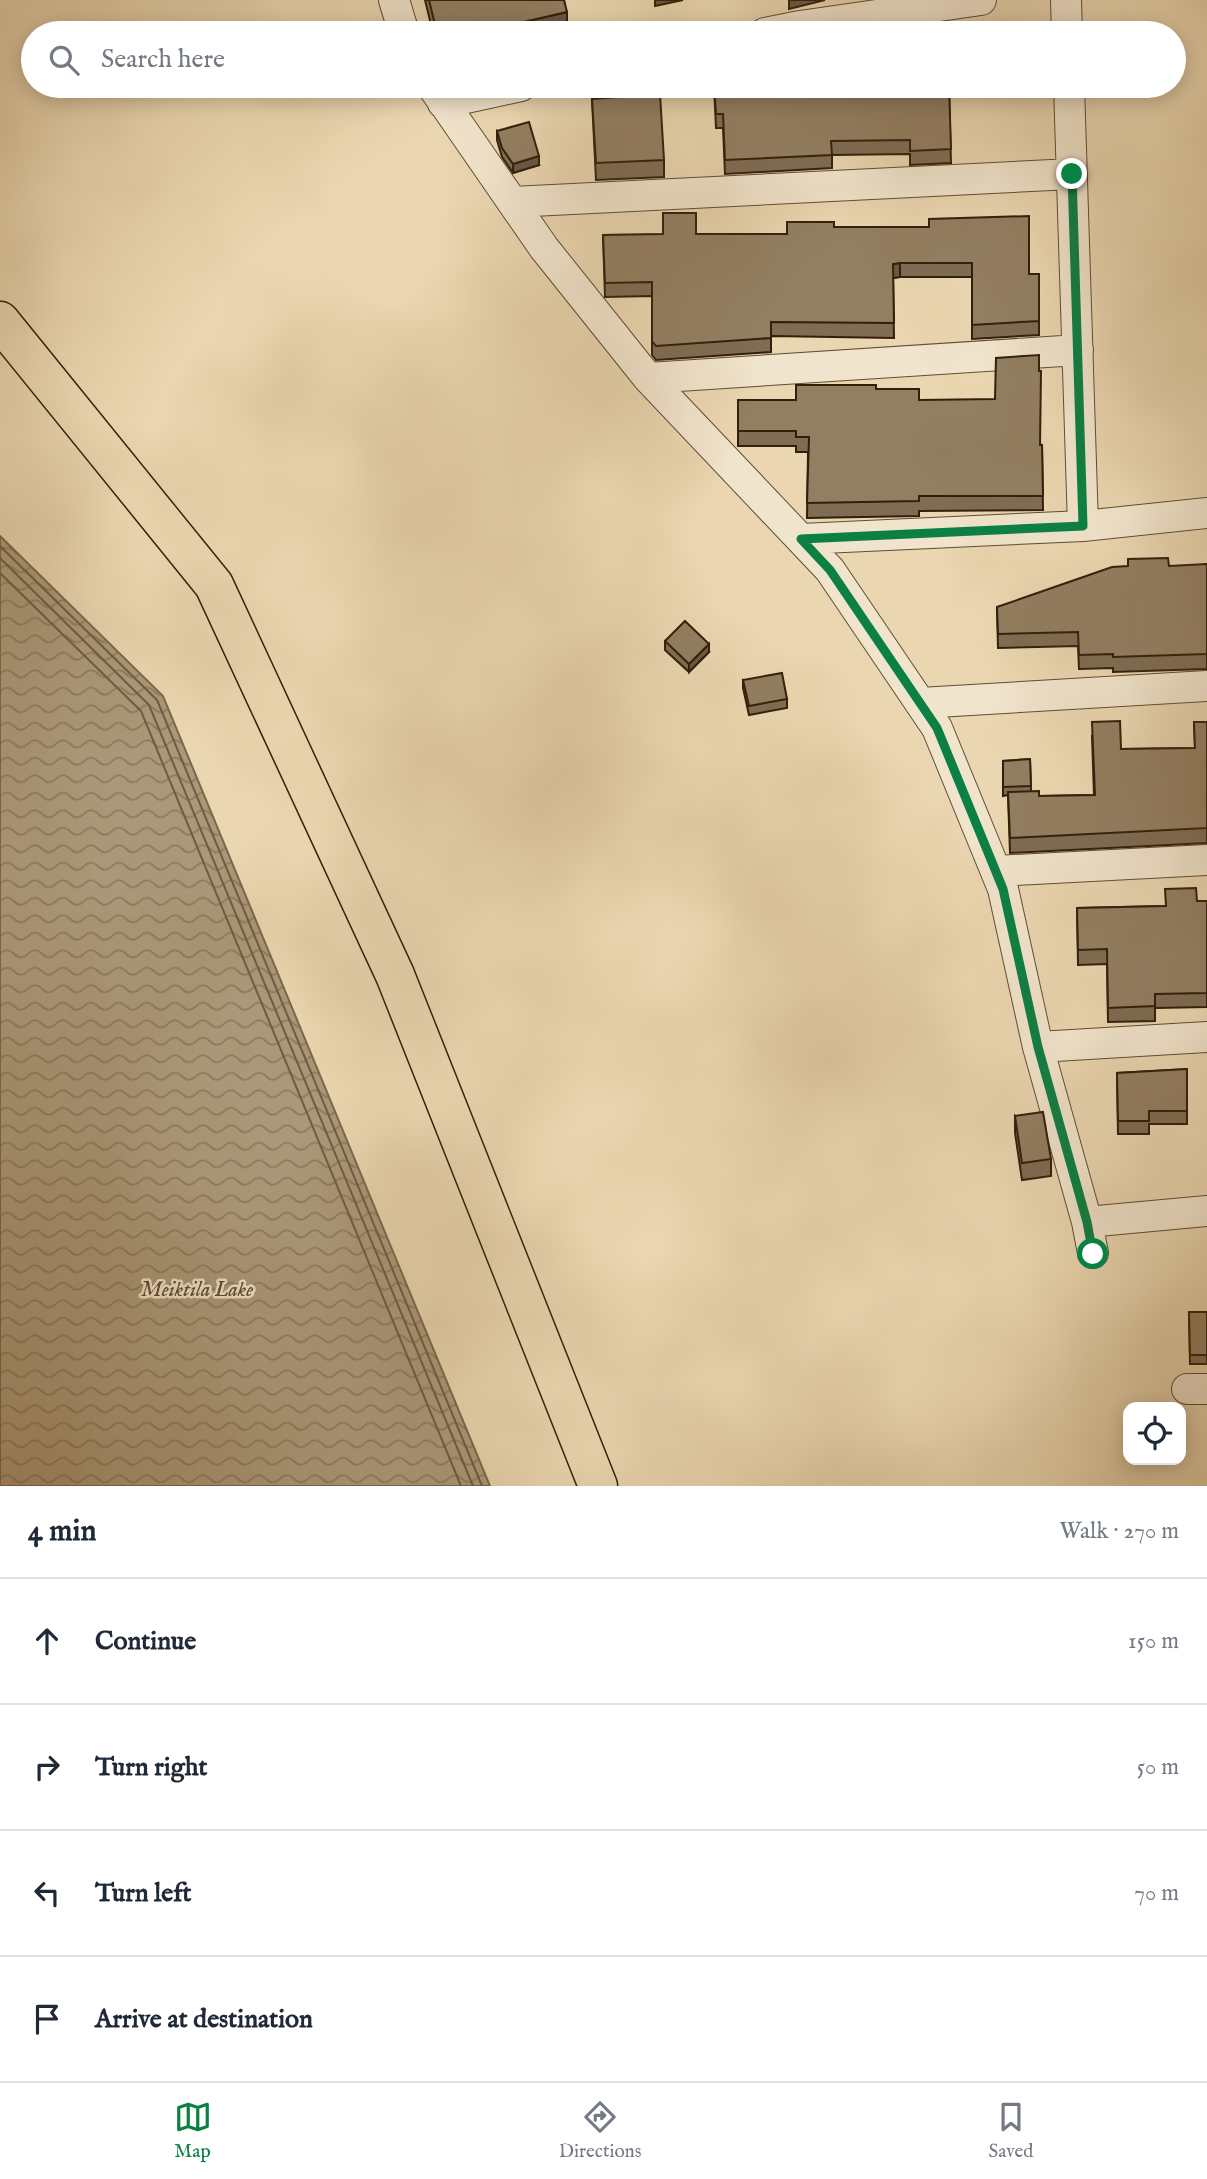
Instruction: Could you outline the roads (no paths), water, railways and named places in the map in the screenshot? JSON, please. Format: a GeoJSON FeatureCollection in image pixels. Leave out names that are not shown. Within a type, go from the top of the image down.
{"type":"FeatureCollection","features":[{"type":"Feature","properties":{"kind":"main road"},"geometry":{"type":"LineString","coordinates":[[0,321],[214,584],[395,975],[598,1486]]}},
{"type":"Feature","properties":{"kind":"street"},"geometry":{"type":"LineString","coordinates":[[394,0],[400,21]]}},
{"type":"Feature","properties":{"kind":"street"},"geometry":{"type":"LineString","coordinates":[[835,21],[981,0]]}},
{"type":"Feature","properties":{"kind":"street"},"geometry":{"type":"LineString","coordinates":[[1066,0],[1067,21]]}},
{"type":"Feature","properties":{"kind":"street"},"geometry":{"type":"LineString","coordinates":[[441,98],[544,248],[648,378],[830,570],[937,728],[1003,889],[1038,1047],[1087,1222],[1093,1254]]}},
{"type":"Feature","properties":{"kind":"street"},"geometry":{"type":"LineString","coordinates":[[1069,98],[1083,526]]}},
{"type":"Feature","properties":{"kind":"street"},"geometry":{"type":"LineString","coordinates":[[512,202],[1072,174]]}},
{"type":"Feature","properties":{"kind":"street"},"geometry":{"type":"LineString","coordinates":[[648,378],[1078,350]]}},
{"type":"Feature","properties":{"kind":"street"},"geometry":{"type":"LineString","coordinates":[[801,539],[1083,526],[1207,513]]}},
{"type":"Feature","properties":{"kind":"street"},"geometry":{"type":"LineString","coordinates":[[920,703],[1207,686]]}},
{"type":"Feature","properties":{"kind":"street"},"geometry":{"type":"LineString","coordinates":[[996,871],[1207,860]]}},
{"type":"Feature","properties":{"kind":"street"},"geometry":{"type":"LineString","coordinates":[[1038,1047],[1207,1037]]}},
{"type":"Feature","properties":{"kind":"street"},"geometry":{"type":"LineString","coordinates":[[1087,1222],[1207,1212]]}},
{"type":"Feature","properties":{"kind":"water","name":"Meiktila Lake"},"geometry":{"type":"Polygon","coordinates":[[[0,536],[163,696],[490,1486],[0,1486],[0,536]]]}}]}
